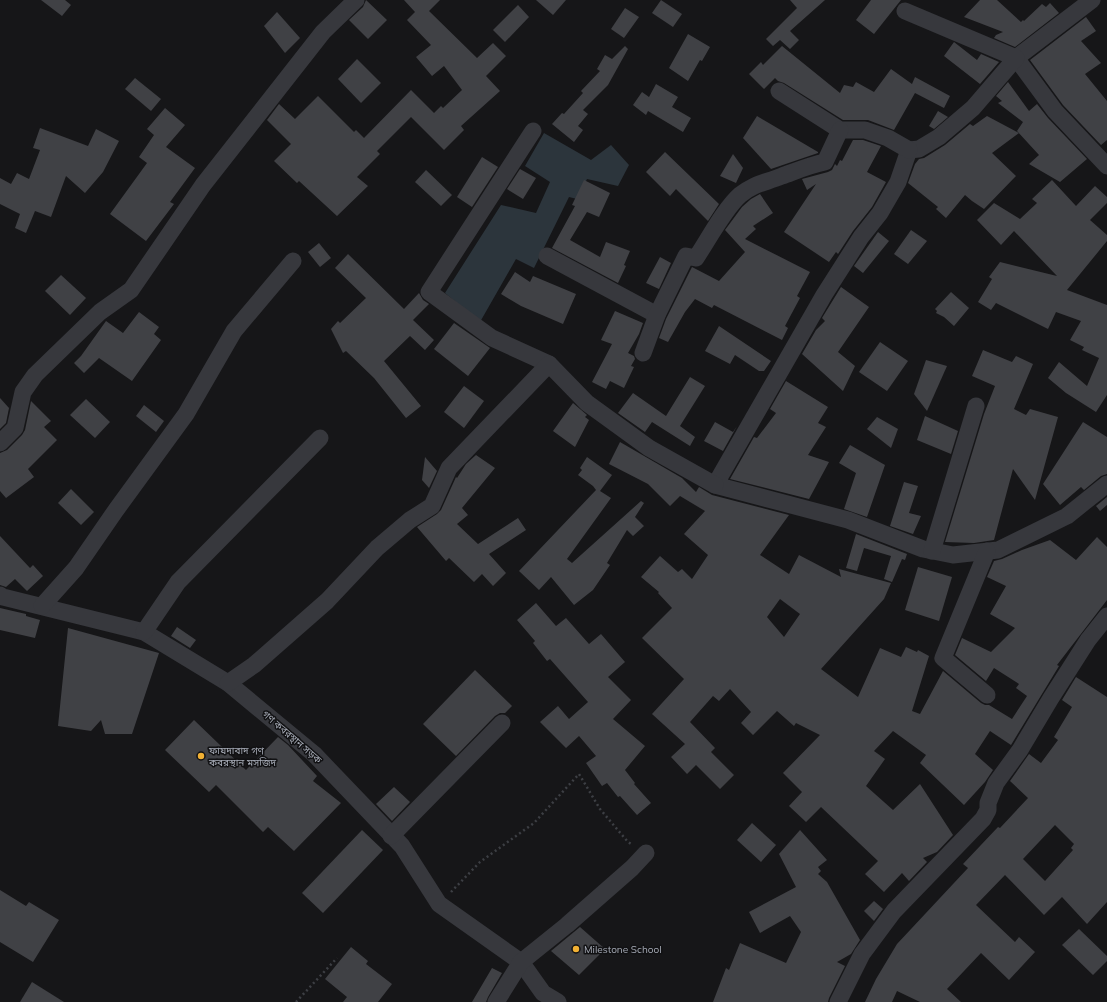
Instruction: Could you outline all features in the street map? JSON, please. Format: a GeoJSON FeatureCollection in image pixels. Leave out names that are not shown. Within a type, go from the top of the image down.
{"type":"FeatureCollection","features":[{"type":"Feature","properties":{"kind":"street"},"geometry":{"type":"LineString","coordinates":[[0,443],[15,428],[23,392],[35,375],[100,312],[131,290],[203,185],[323,32],[356,0]]}},
{"type":"Feature","properties":{"kind":"street"},"geometry":{"type":"LineString","coordinates":[[779,91],[840,130],[865,130],[888,138],[909,150],[919,149],[939,137],[974,108],[1016,58],[1092,0]]}},
{"type":"Feature","properties":{"kind":"street"},"geometry":{"type":"LineString","coordinates":[[905,11],[1016,58],[1055,111],[1107,166]]}},
{"type":"Feature","properties":{"kind":"street"},"geometry":{"type":"LineString","coordinates":[[644,353],[657,315],[686,256],[696,258],[731,204],[755,184],[780,177],[810,165],[825,162],[840,130]]}},
{"type":"Feature","properties":{"kind":"street"},"geometry":{"type":"LineString","coordinates":[[533,131],[429,292],[492,338],[548,364],[588,404],[649,448],[715,485],[848,520],[923,549],[953,555],[998,550],[1067,516],[1107,484]]}},
{"type":"Feature","properties":{"kind":"street"},"geometry":{"type":"LineString","coordinates":[[715,485],[824,295],[861,237],[880,213],[898,182],[909,150]]}},
{"type":"Feature","properties":{"kind":"street"},"geometry":{"type":"LineString","coordinates":[[547,256],[657,315]]}},
{"type":"Feature","properties":{"kind":"street"},"geometry":{"type":"LineString","coordinates":[[42,606],[76,568],[186,414],[234,331],[293,261]]}},
{"type":"Feature","properties":{"kind":"street"},"geometry":{"type":"LineString","coordinates":[[228,683],[254,665],[327,602],[377,548],[410,520],[432,506],[449,468],[548,364]]}},
{"type":"Feature","properties":{"kind":"street"},"geometry":{"type":"LineString","coordinates":[[932,551],[976,406]]}},
{"type":"Feature","properties":{"kind":"street"},"geometry":{"type":"LineString","coordinates":[[144,632],[178,582],[320,438]]}},
{"type":"Feature","properties":{"kind":"street"},"geometry":{"type":"LineString","coordinates":[[987,551],[943,658],[987,695]]}},
{"type":"Feature","properties":{"kind":"street","name":"গণ কবরস্থান সড়ক"},"geometry":{"type":"LineString","coordinates":[[0,595],[144,632],[228,683],[314,754],[402,846],[439,904],[521,962],[543,993],[558,1002]]}},
{"type":"Feature","properties":{"kind":"street"},"geometry":{"type":"LineString","coordinates":[[838,1002],[862,954],[894,911],[983,819],[988,810],[988,803],[996,783],[1020,750],[1050,698],[1107,616]]}},
{"type":"Feature","properties":{"kind":"street"},"geometry":{"type":"LineString","coordinates":[[392,836],[502,723]]}},
{"type":"Feature","properties":{"kind":"street"},"geometry":{"type":"LineString","coordinates":[[496,1002],[521,962],[567,925],[632,868],[646,853]]}},
{"type":"Feature","properties":{"kind":"path"},"geometry":{"type":"LineString","coordinates":[[439,904],[480,862],[534,823],[579,774],[600,809],[628,842],[646,853]]}},
{"type":"Feature","properties":{"kind":"path"},"geometry":{"type":"LineString","coordinates":[[296,1002],[337,958]]}},
{"type":"Feature","properties":{"kind":"shaded area"},"geometry":{"type":"Polygon","coordinates":[[[544,133],[591,160],[611,145],[629,165],[618,186],[587,179],[577,199],[569,197],[534,268],[516,259],[480,322],[445,293],[501,205],[536,213],[550,182],[525,166],[544,133]]]}},
{"type":"Feature","properties":{"kind":"building"},"geometry":{"type":"Polygon","coordinates":[[[41,0],[65,0],[71,5],[62,16],[41,0]]]}},
{"type":"Feature","properties":{"kind":"building"},"geometry":{"type":"Polygon","coordinates":[[[366,0],[387,20],[368,39],[349,20],[363,7],[366,0]]]}},
{"type":"Feature","properties":{"kind":"building"},"geometry":{"type":"Polygon","coordinates":[[[404,0],[440,0],[429,11],[477,58],[493,43],[506,56],[486,76],[500,91],[461,126],[464,130],[444,150],[411,117],[377,151],[380,154],[357,177],[368,186],[337,216],[299,181],[297,183],[274,161],[291,144],[267,120],[279,104],[295,119],[318,96],[354,132],[356,130],[364,138],[411,90],[434,113],[441,106],[443,108],[462,90],[444,66],[432,76],[416,57],[431,45],[407,20],[415,12],[404,0]]]}},
{"type":"Feature","properties":{"kind":"building"},"geometry":{"type":"Polygon","coordinates":[[[536,0],[566,0],[553,15],[536,0]]]}},
{"type":"Feature","properties":{"kind":"building"},"geometry":{"type":"Polygon","coordinates":[[[661,0],[682,14],[673,27],[652,13],[661,0]]]}},
{"type":"Feature","properties":{"kind":"building"},"geometry":{"type":"Polygon","coordinates":[[[790,0],[825,0],[790,31],[799,40],[790,49],[780,40],[773,46],[766,39],[797,8],[790,0]]]}},
{"type":"Feature","properties":{"kind":"building"},"geometry":{"type":"Polygon","coordinates":[[[871,0],[901,0],[874,34],[856,20],[871,0]]]}},
{"type":"Feature","properties":{"kind":"building"},"geometry":{"type":"Polygon","coordinates":[[[980,0],[997,0],[1021,22],[1042,4],[1046,7],[1050,3],[1059,13],[1015,47],[994,38],[996,35],[1003,32],[964,17],[980,0]]]}},
{"type":"Feature","properties":{"kind":"building"},"geometry":{"type":"Polygon","coordinates":[[[518,5],[529,17],[505,42],[493,30],[518,5]]]}},
{"type":"Feature","properties":{"kind":"building"},"geometry":{"type":"Polygon","coordinates":[[[625,8],[639,17],[624,38],[611,29],[625,8]]]}},
{"type":"Feature","properties":{"kind":"building"},"geometry":{"type":"Polygon","coordinates":[[[277,12],[300,38],[285,53],[264,26],[277,12]]]}},
{"type":"Feature","properties":{"kind":"building"},"geometry":{"type":"Polygon","coordinates":[[[1086,17],[1096,31],[1081,41],[1101,63],[1085,74],[1107,101],[1107,140],[1101,145],[1063,105],[1030,60],[1086,17]]]}},
{"type":"Feature","properties":{"kind":"building"},"geometry":{"type":"Polygon","coordinates":[[[688,34],[710,47],[702,61],[700,60],[688,81],[669,68],[688,34]]]}},
{"type":"Feature","properties":{"kind":"building"},"geometry":{"type":"Polygon","coordinates":[[[954,42],[977,60],[981,54],[999,62],[980,84],[944,56],[954,42]]]}},
{"type":"Feature","properties":{"kind":"building"},"geometry":{"type":"Polygon","coordinates":[[[625,46],[628,49],[608,85],[583,110],[588,114],[578,126],[583,130],[574,142],[552,124],[562,113],[564,114],[583,93],[581,91],[600,71],[597,69],[605,55],[612,59],[625,46]]]}},
{"type":"Feature","properties":{"kind":"building"},"geometry":{"type":"Polygon","coordinates":[[[782,46],[840,93],[844,85],[853,87],[856,82],[874,92],[891,69],[912,84],[915,77],[950,96],[944,108],[915,93],[894,130],[868,120],[843,120],[775,78],[764,89],[749,74],[761,62],[763,65],[782,46]]]}},
{"type":"Feature","properties":{"kind":"building"},"geometry":{"type":"Polygon","coordinates":[[[357,59],[381,83],[361,103],[338,79],[357,59]]]}},
{"type":"Feature","properties":{"kind":"building"},"geometry":{"type":"Polygon","coordinates":[[[135,78],[161,99],[151,111],[125,89],[135,78]]]}},
{"type":"Feature","properties":{"kind":"building"},"geometry":{"type":"Polygon","coordinates":[[[1008,82],[1029,111],[1037,104],[1048,118],[1087,159],[1060,182],[1029,164],[1039,155],[1017,131],[1023,122],[998,103],[1002,101],[996,96],[1008,82]]]}},
{"type":"Feature","properties":{"kind":"building"},"geometry":{"type":"Polygon","coordinates":[[[656,84],[678,97],[672,107],[691,118],[683,132],[648,111],[646,115],[633,105],[642,92],[649,97],[656,84]]]}},
{"type":"Feature","properties":{"kind":"building"},"geometry":{"type":"Polygon","coordinates":[[[165,108],[185,125],[166,147],[195,168],[170,202],[174,204],[146,241],[110,214],[147,163],[139,157],[154,135],[147,129],[165,108]]]}},
{"type":"Feature","properties":{"kind":"building"},"geometry":{"type":"Polygon","coordinates":[[[938,111],[948,117],[934,129],[929,126],[938,111]]]}},
{"type":"Feature","properties":{"kind":"building"},"geometry":{"type":"Polygon","coordinates":[[[757,116],[818,153],[771,169],[743,138],[757,116]]]}},
{"type":"Feature","properties":{"kind":"building"},"geometry":{"type":"Polygon","coordinates":[[[987,116],[1019,133],[992,153],[1016,176],[984,209],[965,195],[946,218],[936,209],[938,207],[908,183],[915,164],[919,159],[924,158],[945,145],[970,124],[973,126],[987,116]]]}},
{"type":"Feature","properties":{"kind":"building"},"geometry":{"type":"Polygon","coordinates":[[[40,128],[88,146],[96,129],[119,141],[103,172],[85,193],[66,176],[51,217],[35,211],[26,233],[15,228],[20,214],[0,204],[0,178],[11,184],[17,173],[29,179],[40,150],[33,148],[40,128]]]}},
{"type":"Feature","properties":{"kind":"building"},"geometry":{"type":"Polygon","coordinates":[[[853,140],[863,140],[881,146],[867,172],[886,182],[872,207],[853,231],[838,254],[836,252],[829,262],[784,232],[816,184],[807,190],[802,179],[832,170],[835,164],[837,166],[840,160],[842,161],[853,140]]]}},
{"type":"Feature","properties":{"kind":"building"},"geometry":{"type":"Polygon","coordinates":[[[665,152],[719,204],[708,221],[676,189],[670,196],[646,172],[665,152]]]}},
{"type":"Feature","properties":{"kind":"building"},"geometry":{"type":"Polygon","coordinates":[[[733,154],[743,168],[736,183],[720,176],[733,154]]]}},
{"type":"Feature","properties":{"kind":"building"},"geometry":{"type":"Polygon","coordinates":[[[482,157],[498,167],[472,207],[457,197],[482,157]]]}},
{"type":"Feature","properties":{"kind":"building"},"geometry":{"type":"Polygon","coordinates":[[[520,169],[536,178],[523,199],[507,189],[520,169]]]}},
{"type":"Feature","properties":{"kind":"building"},"geometry":{"type":"Polygon","coordinates":[[[426,170],[452,195],[441,206],[415,182],[426,170]]]}},
{"type":"Feature","properties":{"kind":"building"},"geometry":{"type":"Polygon","coordinates":[[[584,180],[610,193],[599,217],[587,212],[570,240],[600,257],[606,242],[630,251],[624,265],[626,266],[618,283],[552,248],[575,206],[572,205],[584,180]]]}},
{"type":"Feature","properties":{"kind":"building"},"geometry":{"type":"Polygon","coordinates":[[[1052,180],[1076,206],[1095,186],[1107,197],[1107,203],[1090,220],[1107,235],[1107,241],[1067,290],[1107,305],[1107,395],[1096,412],[1066,393],[1048,378],[1059,362],[1087,386],[1099,358],[1082,350],[1084,347],[1070,340],[1081,321],[1056,312],[1048,329],[996,303],[991,310],[978,302],[992,279],[989,277],[1000,262],[1057,276],[1014,231],[1001,245],[977,220],[994,203],[1020,219],[1037,203],[1032,199],[1052,180]]]}},
{"type":"Feature","properties":{"kind":"building"},"geometry":{"type":"Polygon","coordinates":[[[760,194],[773,213],[753,226],[756,229],[745,239],[810,272],[797,296],[800,298],[785,326],[788,328],[782,340],[714,305],[712,308],[695,299],[685,312],[668,342],[659,338],[666,319],[692,267],[719,281],[745,252],[725,230],[742,207],[751,199],[760,194]]]}},
{"type":"Feature","properties":{"kind":"building"},"geometry":{"type":"Polygon","coordinates":[[[911,230],[927,241],[908,264],[894,254],[911,230]]]}},
{"type":"Feature","properties":{"kind":"building"},"geometry":{"type":"Polygon","coordinates":[[[878,232],[889,241],[863,273],[854,266],[878,232]]]}},
{"type":"Feature","properties":{"kind":"building"},"geometry":{"type":"Polygon","coordinates":[[[319,243],[331,258],[320,267],[308,252],[319,243]]]}},
{"type":"Feature","properties":{"kind":"building"},"geometry":{"type":"Polygon","coordinates":[[[348,254],[404,309],[419,293],[423,300],[429,304],[413,320],[434,340],[425,350],[410,336],[384,361],[421,406],[406,418],[374,378],[346,351],[343,353],[331,329],[338,321],[340,323],[366,298],[335,268],[348,254]]]}},
{"type":"Feature","properties":{"kind":"building"},"geometry":{"type":"Polygon","coordinates":[[[660,257],[671,263],[659,289],[646,283],[660,257]]]}},
{"type":"Feature","properties":{"kind":"building"},"geometry":{"type":"Polygon","coordinates":[[[515,272],[530,282],[533,276],[576,294],[563,324],[521,306],[501,294],[515,272]]]}},
{"type":"Feature","properties":{"kind":"building"},"geometry":{"type":"Polygon","coordinates":[[[61,275],[86,298],[70,315],[45,291],[61,275]]]}},
{"type":"Feature","properties":{"kind":"building"},"geometry":{"type":"Polygon","coordinates":[[[841,287],[869,307],[838,352],[855,366],[843,391],[802,354],[816,330],[825,321],[822,318],[841,287]]]}},
{"type":"Feature","properties":{"kind":"building"},"geometry":{"type":"Polygon","coordinates":[[[951,292],[969,308],[954,326],[944,317],[936,313],[937,311],[935,309],[951,292]]]}},
{"type":"Feature","properties":{"kind":"building"},"geometry":{"type":"Polygon","coordinates":[[[615,311],[643,323],[639,334],[628,353],[634,356],[635,359],[631,366],[634,367],[624,388],[610,381],[606,389],[592,382],[612,344],[601,340],[615,311]]]}},
{"type":"Feature","properties":{"kind":"building"},"geometry":{"type":"Polygon","coordinates":[[[139,312],[159,327],[154,334],[161,340],[132,381],[99,358],[84,373],[74,363],[81,356],[106,321],[123,333],[139,312]]]}},
{"type":"Feature","properties":{"kind":"building"},"geometry":{"type":"Polygon","coordinates":[[[454,323],[490,348],[468,376],[434,349],[454,323]]]}},
{"type":"Feature","properties":{"kind":"building"},"geometry":{"type":"Polygon","coordinates":[[[719,326],[771,361],[764,371],[759,371],[735,355],[730,364],[705,351],[719,326]]]}},
{"type":"Feature","properties":{"kind":"building"},"geometry":{"type":"Polygon","coordinates":[[[880,342],[908,361],[887,391],[859,372],[880,342]]]}},
{"type":"Feature","properties":{"kind":"building"},"geometry":{"type":"Polygon","coordinates":[[[983,350],[1012,362],[1016,356],[1033,364],[1014,409],[1026,415],[1030,409],[1058,417],[1035,500],[1013,469],[994,540],[974,543],[945,542],[984,414],[995,386],[972,376],[983,350]]]}},
{"type":"Feature","properties":{"kind":"building"},"geometry":{"type":"Polygon","coordinates":[[[926,360],[947,366],[927,411],[914,394],[926,360]]]}},
{"type":"Feature","properties":{"kind":"building"},"geometry":{"type":"Polygon","coordinates":[[[690,377],[705,386],[680,426],[695,437],[690,446],[652,422],[645,432],[618,413],[633,393],[666,416],[690,377]]]}},
{"type":"Feature","properties":{"kind":"building"},"geometry":{"type":"Polygon","coordinates":[[[786,381],[828,407],[818,423],[826,427],[808,455],[829,462],[809,499],[730,479],[754,437],[757,438],[776,413],[770,409],[786,381]]]}},
{"type":"Feature","properties":{"kind":"building"},"geometry":{"type":"Polygon","coordinates":[[[464,386],[484,401],[464,428],[444,412],[464,386]]]}},
{"type":"Feature","properties":{"kind":"building"},"geometry":{"type":"Polygon","coordinates":[[[0,398],[9,408],[6,423],[0,429],[0,398]]]}},
{"type":"Feature","properties":{"kind":"building"},"geometry":{"type":"Polygon","coordinates":[[[86,399],[110,422],[95,438],[70,415],[86,399]]]}},
{"type":"Feature","properties":{"kind":"building"},"geometry":{"type":"Polygon","coordinates":[[[31,401],[51,421],[44,427],[57,440],[28,469],[34,477],[6,498],[0,491],[0,453],[7,450],[25,430],[31,401]]]}},
{"type":"Feature","properties":{"kind":"building"},"geometry":{"type":"Polygon","coordinates":[[[573,403],[587,415],[585,417],[589,420],[575,447],[553,431],[573,403]]]}},
{"type":"Feature","properties":{"kind":"building"},"geometry":{"type":"Polygon","coordinates":[[[144,405],[164,421],[156,432],[136,416],[144,405]]]}},
{"type":"Feature","properties":{"kind":"building"},"geometry":{"type":"Polygon","coordinates":[[[925,416],[958,431],[951,454],[917,440],[925,416]]]}},
{"type":"Feature","properties":{"kind":"building"},"geometry":{"type":"Polygon","coordinates":[[[877,417],[898,429],[891,448],[867,429],[877,417]]]}},
{"type":"Feature","properties":{"kind":"building"},"geometry":{"type":"Polygon","coordinates":[[[715,422],[733,432],[737,426],[723,451],[704,441],[715,422]]]}},
{"type":"Feature","properties":{"kind":"building"},"geometry":{"type":"Polygon","coordinates":[[[1083,422],[1107,437],[1107,474],[1101,476],[1084,490],[1081,487],[1060,505],[1043,484],[1083,422]]]}},
{"type":"Feature","properties":{"kind":"building"},"geometry":{"type":"Polygon","coordinates":[[[620,442],[682,478],[696,492],[699,487],[712,495],[789,515],[760,555],[789,574],[799,555],[841,577],[839,569],[891,583],[884,599],[821,669],[858,697],[880,648],[901,657],[906,647],[917,652],[918,650],[929,656],[912,711],[920,714],[943,671],[981,703],[989,705],[1012,719],[1027,696],[1016,688],[1019,684],[994,668],[986,681],[955,655],[962,638],[991,652],[1015,628],[990,614],[1006,586],[987,577],[994,561],[1050,540],[1076,560],[1097,537],[1107,547],[1107,600],[1057,665],[1059,666],[1011,745],[990,731],[975,754],[993,770],[985,782],[964,805],[920,763],[926,755],[893,731],[874,751],[885,759],[866,786],[893,810],[920,784],[953,835],[937,852],[923,858],[927,862],[909,881],[902,873],[884,892],[865,874],[878,861],[821,807],[806,822],[789,806],[802,792],[783,773],[820,735],[796,723],[794,726],[777,711],[753,735],[741,723],[751,712],[730,689],[719,701],[713,696],[690,722],[715,748],[711,752],[734,775],[720,789],[696,765],[687,774],[671,757],[685,744],[652,714],[684,679],[642,638],[672,608],[658,593],[659,592],[641,577],[660,556],[678,572],[682,569],[692,579],[708,555],[684,534],[705,511],[680,496],[670,506],[648,484],[609,464],[620,442]],[[780,599],[767,617],[784,637],[800,614],[780,599]]]}},
{"type":"Feature","properties":{"kind":"building"},"geometry":{"type":"Polygon","coordinates":[[[850,445],[885,465],[867,517],[844,509],[856,473],[839,463],[850,445]]]}},
{"type":"Feature","properties":{"kind":"building"},"geometry":{"type":"Polygon","coordinates":[[[476,455],[495,468],[462,508],[468,515],[457,524],[478,544],[518,518],[526,530],[489,554],[506,573],[493,586],[482,574],[474,582],[449,558],[446,561],[417,527],[441,510],[456,477],[457,478],[466,464],[476,455]]]}},
{"type":"Feature","properties":{"kind":"building"},"geometry":{"type":"Polygon","coordinates":[[[425,457],[437,471],[429,488],[422,480],[425,457]]]}},
{"type":"Feature","properties":{"kind":"building"},"geometry":{"type":"Polygon","coordinates":[[[587,457],[612,475],[600,491],[611,498],[567,559],[572,563],[641,501],[644,503],[635,517],[644,526],[633,536],[627,530],[607,563],[610,565],[593,590],[574,605],[551,577],[539,590],[519,571],[596,490],[578,475],[582,470],[580,468],[587,457]]]}},
{"type":"Feature","properties":{"kind":"building"},"geometry":{"type":"Polygon","coordinates":[[[904,482],[918,486],[909,513],[921,516],[913,534],[890,526],[904,482]]]}},
{"type":"Feature","properties":{"kind":"building"},"geometry":{"type":"Polygon","coordinates":[[[71,489],[94,512],[81,525],[58,503],[71,489]]]}},
{"type":"Feature","properties":{"kind":"building"},"geometry":{"type":"Polygon","coordinates":[[[1107,497],[1107,505],[1100,511],[1096,506],[1107,497]]]}},
{"type":"Feature","properties":{"kind":"building"},"geometry":{"type":"Polygon","coordinates":[[[856,534],[907,554],[905,560],[902,559],[892,582],[884,579],[891,556],[864,548],[857,571],[846,568],[856,534]]]}},
{"type":"Feature","properties":{"kind":"building"},"geometry":{"type":"Polygon","coordinates":[[[0,536],[30,568],[33,565],[43,576],[27,591],[15,579],[6,587],[0,585],[0,536]]]}},
{"type":"Feature","properties":{"kind":"building"},"geometry":{"type":"Polygon","coordinates":[[[918,567],[952,577],[939,621],[905,610],[918,567]]]}},
{"type":"Feature","properties":{"kind":"building"},"geometry":{"type":"Polygon","coordinates":[[[536,603],[556,626],[566,618],[589,644],[601,634],[625,662],[608,677],[631,700],[613,719],[645,746],[625,770],[635,783],[634,784],[651,803],[637,815],[620,796],[618,797],[607,783],[602,786],[586,763],[596,756],[579,736],[566,748],[540,722],[558,706],[569,719],[588,702],[550,659],[547,661],[533,643],[535,641],[517,620],[536,603]]]}},
{"type":"Feature","properties":{"kind":"building"},"geometry":{"type":"Polygon","coordinates":[[[0,608],[26,614],[26,616],[40,620],[35,638],[0,630],[0,608]]]}},
{"type":"Feature","properties":{"kind":"building"},"geometry":{"type":"Polygon","coordinates":[[[177,627],[196,640],[190,648],[171,636],[177,627]]]}},
{"type":"Feature","properties":{"kind":"building"},"geometry":{"type":"Polygon","coordinates":[[[68,628],[159,653],[132,734],[105,734],[101,720],[91,731],[58,726],[68,628]]]}},
{"type":"Feature","properties":{"kind":"building"},"geometry":{"type":"Polygon","coordinates":[[[475,670],[512,706],[505,713],[500,713],[495,716],[456,756],[423,724],[475,670]]]}},
{"type":"Feature","properties":{"kind":"building"},"geometry":{"type":"Polygon","coordinates":[[[1076,677],[1107,697],[1107,902],[1087,924],[1062,897],[1044,915],[1005,875],[976,905],[1015,942],[1019,937],[1035,952],[1009,980],[981,953],[947,989],[961,1002],[920,1002],[897,991],[892,1002],[865,1002],[876,979],[897,944],[968,868],[963,864],[1028,798],[1010,781],[1029,754],[1041,763],[1058,740],[1054,737],[1072,707],[1062,700],[1076,677]],[[1055,825],[1023,859],[1045,881],[1073,850],[1071,848],[1074,844],[1055,825]]]}},
{"type":"Feature","properties":{"kind":"building"},"geometry":{"type":"Polygon","coordinates":[[[194,720],[246,770],[278,737],[288,745],[317,776],[313,781],[341,803],[294,851],[268,827],[263,832],[216,785],[209,792],[165,750],[194,720]]]}},
{"type":"Feature","properties":{"kind":"building"},"geometry":{"type":"Polygon","coordinates":[[[394,787],[410,802],[392,821],[376,804],[394,787]]]}},
{"type":"Feature","properties":{"kind":"building"},"geometry":{"type":"Polygon","coordinates":[[[752,823],[776,845],[761,862],[737,840],[752,823]]]}},
{"type":"Feature","properties":{"kind":"building"},"geometry":{"type":"Polygon","coordinates":[[[362,830],[383,850],[323,913],[302,893],[362,830]]]}},
{"type":"Feature","properties":{"kind":"building"},"geometry":{"type":"Polygon","coordinates":[[[800,830],[827,860],[818,867],[821,871],[818,874],[827,882],[860,940],[851,954],[837,962],[845,966],[828,1002],[713,1002],[726,968],[729,970],[740,943],[786,963],[801,932],[790,916],[760,933],[749,912],[796,887],[779,854],[800,830]]]}},
{"type":"Feature","properties":{"kind":"building"},"geometry":{"type":"Polygon","coordinates":[[[0,890],[26,906],[29,902],[59,920],[33,962],[0,942],[0,890]]]}},
{"type":"Feature","properties":{"kind":"building"},"geometry":{"type":"Polygon","coordinates":[[[874,901],[883,909],[874,921],[864,911],[874,901]]]}},
{"type":"Feature","properties":{"kind":"building","name":"Milestone School"},"geometry":{"type":"Polygon","coordinates":[[[580,927],[605,949],[579,975],[551,951],[580,927]]]}},
{"type":"Feature","properties":{"kind":"building"},"geometry":{"type":"Polygon","coordinates":[[[1079,929],[1107,956],[1107,961],[1093,975],[1062,945],[1079,929]]]}},
{"type":"Feature","properties":{"kind":"building"},"geometry":{"type":"Polygon","coordinates":[[[351,947],[368,961],[366,964],[392,984],[378,1002],[343,1002],[347,997],[325,979],[351,947]]]}},
{"type":"Feature","properties":{"kind":"building"},"geometry":{"type":"Polygon","coordinates":[[[492,968],[502,973],[486,1002],[472,1002],[492,968]]]}},
{"type":"Feature","properties":{"kind":"building"},"geometry":{"type":"Polygon","coordinates":[[[32,982],[64,1002],[20,1002],[32,982]]]}},
{"type":"Feature","properties":{"kind":"place","name":"ফায়দাবাদ গণ কবরস্থান মসজিদ"},"geometry":{"type":"Point","coordinates":[201,756]}},
{"type":"Feature","properties":{"kind":"place","name":"Milestone School"},"geometry":{"type":"Point","coordinates":[576,949]}}]}
